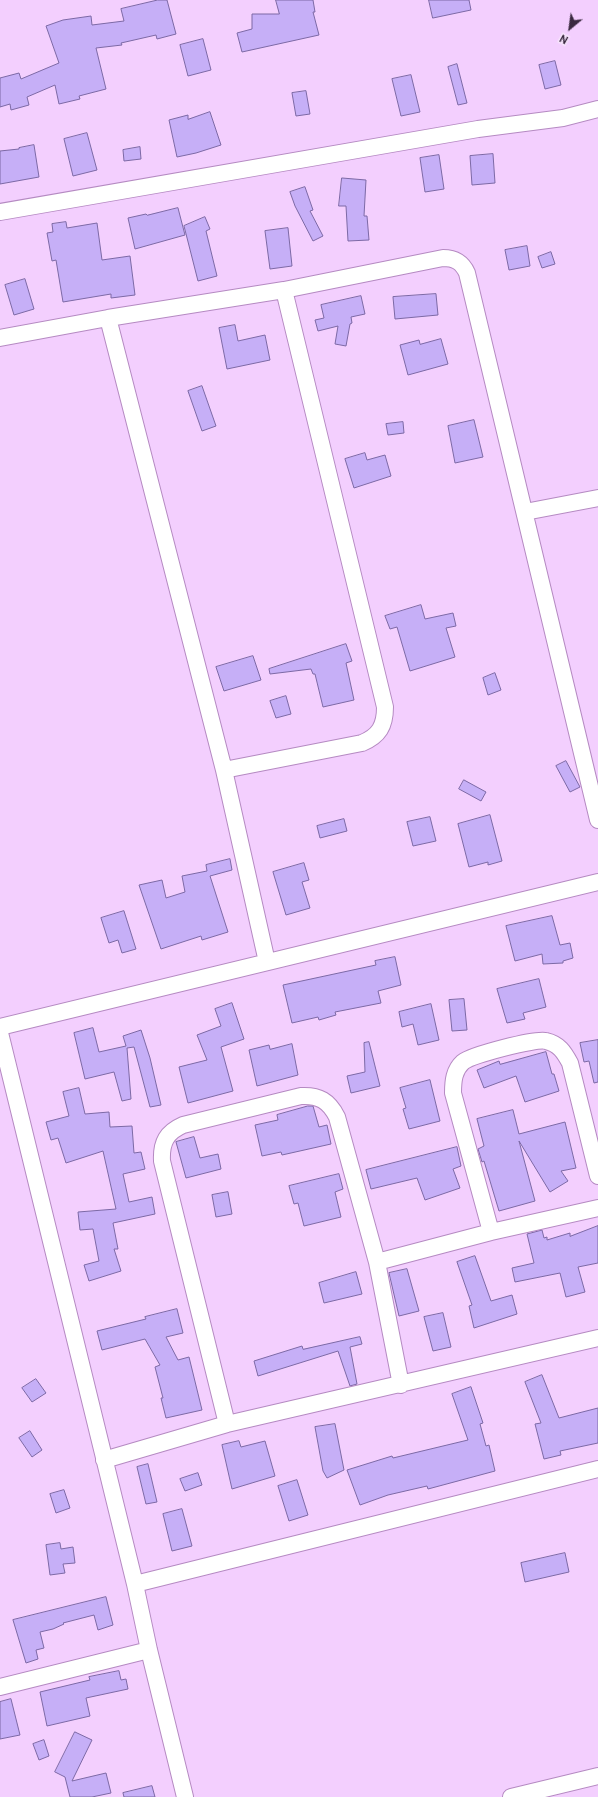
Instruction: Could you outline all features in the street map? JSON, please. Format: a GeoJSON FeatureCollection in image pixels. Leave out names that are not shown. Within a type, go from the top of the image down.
{"type":"FeatureCollection","features":[{"type":"Feature","properties":{"kind":"street"},"geometry":{"type":"LineString","coordinates":[[0,212],[478,129],[563,118],[598,109]]}},
{"type":"Feature","properties":{"kind":"street"},"geometry":{"type":"LineString","coordinates":[[0,338],[108,318],[284,290],[443,258],[451,258],[458,261],[464,266],[467,273],[598,820]]}},
{"type":"Feature","properties":{"kind":"street"},"geometry":{"type":"LineString","coordinates":[[224,770],[362,743],[373,738],[381,730],[385,719],[383,700],[284,290]]}},
{"type":"Feature","properties":{"kind":"street"},"geometry":{"type":"LineString","coordinates":[[108,318],[224,770],[267,962]]}},
{"type":"Feature","properties":{"kind":"street"},"geometry":{"type":"LineString","coordinates":[[525,512],[598,498]]}},
{"type":"Feature","properties":{"kind":"street"},"geometry":{"type":"LineString","coordinates":[[0,1028],[598,882]]}},
{"type":"Feature","properties":{"kind":"street"},"geometry":{"type":"LineString","coordinates":[[0,1033],[135,1584],[149,1650],[185,1797]]}},
{"type":"Feature","properties":{"kind":"street"},"geometry":{"type":"LineString","coordinates":[[491,1232],[453,1093],[453,1081],[456,1070],[464,1061],[474,1056],[533,1041],[545,1040],[556,1044],[565,1052],[570,1063],[598,1176]]}},
{"type":"Feature","properties":{"kind":"street"},"geometry":{"type":"LineString","coordinates":[[227,1424],[162,1161],[161,1149],[165,1138],[173,1130],[183,1125],[301,1096],[313,1095],[324,1099],[332,1107],[338,1117],[377,1262],[401,1385]]}},
{"type":"Feature","properties":{"kind":"street"},"geometry":{"type":"LineString","coordinates":[[377,1262],[491,1232],[598,1208]]}},
{"type":"Feature","properties":{"kind":"street"},"geometry":{"type":"LineString","coordinates":[[104,1460],[227,1424],[401,1385],[598,1338]]}},
{"type":"Feature","properties":{"kind":"street"},"geometry":{"type":"LineString","coordinates":[[135,1584],[598,1469]]}},
{"type":"Feature","properties":{"kind":"street"},"geometry":{"type":"LineString","coordinates":[[0,1687],[149,1650]]}},
{"type":"Feature","properties":{"kind":"street"},"geometry":{"type":"LineString","coordinates":[[511,1797],[598,1776]]}},
{"type":"Feature","properties":{"kind":"building"},"geometry":{"type":"Polygon","coordinates":[[[158,0],[167,0],[176,34],[157,39],[156,35],[121,43],[122,45],[96,48],[106,89],[79,96],[80,99],[59,104],[55,85],[27,97],[29,105],[11,110],[10,104],[0,107],[0,78],[19,73],[21,79],[59,63],[46,26],[63,20],[91,16],[92,25],[124,21],[121,9],[158,0]]]}},
{"type":"Feature","properties":{"kind":"building"},"geometry":{"type":"Polygon","coordinates":[[[276,0],[313,0],[315,12],[313,12],[319,35],[242,52],[237,33],[252,29],[252,14],[279,14],[276,0]]]}},
{"type":"Feature","properties":{"kind":"building"},"geometry":{"type":"Polygon","coordinates":[[[429,0],[469,0],[471,10],[433,18],[429,0]]]}},
{"type":"Feature","properties":{"kind":"building"},"geometry":{"type":"Polygon","coordinates":[[[203,39],[211,70],[188,76],[180,45],[203,39]]]}},
{"type":"Feature","properties":{"kind":"building"},"geometry":{"type":"Polygon","coordinates":[[[555,61],[561,85],[545,89],[539,65],[555,61]]]}},
{"type":"Feature","properties":{"kind":"building"},"geometry":{"type":"Polygon","coordinates":[[[457,64],[467,103],[458,105],[448,67],[457,64]]]}},
{"type":"Feature","properties":{"kind":"building"},"geometry":{"type":"Polygon","coordinates":[[[411,75],[420,112],[401,116],[392,79],[411,75]]]}},
{"type":"Feature","properties":{"kind":"building"},"geometry":{"type":"Polygon","coordinates":[[[306,91],[310,114],[296,116],[292,93],[306,91]]]}},
{"type":"Feature","properties":{"kind":"building"},"geometry":{"type":"Polygon","coordinates":[[[210,112],[221,145],[177,157],[169,120],[188,115],[188,119],[210,112]]]}},
{"type":"Feature","properties":{"kind":"building"},"geometry":{"type":"Polygon","coordinates":[[[87,133],[97,170],[73,176],[64,139],[87,133]]]}},
{"type":"Feature","properties":{"kind":"building"},"geometry":{"type":"Polygon","coordinates":[[[34,145],[39,177],[0,184],[0,151],[19,149],[34,145]]]}},
{"type":"Feature","properties":{"kind":"building"},"geometry":{"type":"Polygon","coordinates":[[[140,147],[141,159],[124,161],[123,150],[140,147]]]}},
{"type":"Feature","properties":{"kind":"building"},"geometry":{"type":"Polygon","coordinates":[[[493,154],[495,183],[472,185],[470,156],[493,154]]]}},
{"type":"Feature","properties":{"kind":"building"},"geometry":{"type":"Polygon","coordinates":[[[439,155],[444,189],[425,192],[420,158],[439,155]]]}},
{"type":"Feature","properties":{"kind":"building"},"geometry":{"type":"Polygon","coordinates":[[[342,178],[366,180],[364,216],[367,216],[369,240],[348,241],[346,206],[339,206],[342,178]]]}},
{"type":"Feature","properties":{"kind":"building"},"geometry":{"type":"Polygon","coordinates":[[[305,187],[313,210],[310,211],[323,236],[313,241],[295,206],[290,192],[305,187]]]}},
{"type":"Feature","properties":{"kind":"building"},"geometry":{"type":"Polygon","coordinates":[[[178,208],[185,235],[135,249],[128,218],[178,208]]]}},
{"type":"Feature","properties":{"kind":"building"},"geometry":{"type":"Polygon","coordinates":[[[205,217],[210,229],[206,231],[217,276],[198,281],[184,226],[205,217]]]}},
{"type":"Feature","properties":{"kind":"building"},"geometry":{"type":"Polygon","coordinates":[[[66,222],[67,228],[97,223],[102,260],[130,256],[135,295],[111,298],[111,294],[63,302],[56,260],[52,261],[47,233],[53,232],[52,224],[66,222]]]}},
{"type":"Feature","properties":{"kind":"building"},"geometry":{"type":"Polygon","coordinates":[[[288,228],[292,266],[270,269],[265,231],[288,228]]]}},
{"type":"Feature","properties":{"kind":"building"},"geometry":{"type":"Polygon","coordinates":[[[527,246],[530,266],[509,270],[505,250],[527,246]]]}},
{"type":"Feature","properties":{"kind":"building"},"geometry":{"type":"Polygon","coordinates":[[[551,252],[555,264],[542,268],[538,257],[551,252]]]}},
{"type":"Feature","properties":{"kind":"building"},"geometry":{"type":"Polygon","coordinates":[[[25,279],[34,309],[14,315],[5,285],[25,279]]]}},
{"type":"Feature","properties":{"kind":"building"},"geometry":{"type":"Polygon","coordinates":[[[436,294],[438,315],[395,319],[393,297],[436,294]]]}},
{"type":"Feature","properties":{"kind":"building"},"geometry":{"type":"Polygon","coordinates":[[[361,296],[365,314],[351,317],[352,323],[350,324],[346,346],[335,344],[338,326],[318,331],[315,320],[324,318],[321,305],[361,296]]]}},
{"type":"Feature","properties":{"kind":"building"},"geometry":{"type":"Polygon","coordinates":[[[235,325],[238,341],[265,335],[270,360],[227,369],[219,328],[235,325]]]}},
{"type":"Feature","properties":{"kind":"building"},"geometry":{"type":"Polygon","coordinates":[[[441,339],[448,364],[408,375],[400,345],[419,340],[420,344],[441,339]]]}},
{"type":"Feature","properties":{"kind":"building"},"geometry":{"type":"Polygon","coordinates":[[[202,386],[216,426],[202,431],[188,391],[202,386]]]}},
{"type":"Feature","properties":{"kind":"building"},"geometry":{"type":"Polygon","coordinates":[[[474,420],[483,457],[455,463],[448,426],[474,420]]]}},
{"type":"Feature","properties":{"kind":"building"},"geometry":{"type":"Polygon","coordinates":[[[403,422],[404,433],[388,435],[386,424],[403,422]]]}},
{"type":"Feature","properties":{"kind":"building"},"geometry":{"type":"Polygon","coordinates":[[[365,453],[367,460],[385,455],[391,476],[354,488],[345,459],[365,453]]]}},
{"type":"Feature","properties":{"kind":"building"},"geometry":{"type":"Polygon","coordinates":[[[421,605],[425,619],[453,613],[456,626],[446,628],[455,657],[410,671],[397,627],[390,629],[385,616],[421,605]]]}},
{"type":"Feature","properties":{"kind":"building"},"geometry":{"type":"Polygon","coordinates":[[[346,644],[352,661],[346,663],[354,700],[323,707],[315,674],[313,674],[311,669],[270,674],[269,669],[346,644]]]}},
{"type":"Feature","properties":{"kind":"building"},"geometry":{"type":"Polygon","coordinates":[[[253,656],[261,680],[224,691],[216,667],[253,656]]]}},
{"type":"Feature","properties":{"kind":"building"},"geometry":{"type":"Polygon","coordinates":[[[495,673],[501,690],[488,695],[483,678],[495,673]]]}},
{"type":"Feature","properties":{"kind":"building"},"geometry":{"type":"Polygon","coordinates":[[[286,696],[291,714],[276,718],[270,701],[286,696]]]}},
{"type":"Feature","properties":{"kind":"building"},"geometry":{"type":"Polygon","coordinates":[[[566,761],[580,787],[570,792],[556,766],[566,761]]]}},
{"type":"Feature","properties":{"kind":"building"},"geometry":{"type":"Polygon","coordinates":[[[464,780],[486,792],[481,801],[459,789],[464,780]]]}},
{"type":"Feature","properties":{"kind":"building"},"geometry":{"type":"Polygon","coordinates":[[[490,815],[502,861],[488,865],[488,862],[469,867],[458,824],[490,815]]]}},
{"type":"Feature","properties":{"kind":"building"},"geometry":{"type":"Polygon","coordinates":[[[430,817],[436,841],[413,846],[407,822],[430,817]]]}},
{"type":"Feature","properties":{"kind":"building"},"geometry":{"type":"Polygon","coordinates":[[[344,819],[347,831],[320,838],[317,826],[344,819]]]}},
{"type":"Feature","properties":{"kind":"building"},"geometry":{"type":"Polygon","coordinates":[[[230,859],[232,870],[210,876],[228,932],[202,940],[201,936],[161,949],[139,885],[162,880],[166,898],[185,892],[182,876],[207,871],[206,865],[230,859]]]}},
{"type":"Feature","properties":{"kind":"building"},"geometry":{"type":"Polygon","coordinates":[[[304,863],[309,880],[302,882],[310,908],[286,915],[273,872],[304,863]]]}},
{"type":"Feature","properties":{"kind":"building"},"geometry":{"type":"Polygon","coordinates":[[[124,911],[136,949],[122,953],[118,940],[109,943],[101,918],[124,911]]]}},
{"type":"Feature","properties":{"kind":"building"},"geometry":{"type":"Polygon","coordinates":[[[552,916],[560,945],[570,943],[573,958],[563,961],[563,963],[543,964],[542,954],[515,961],[506,926],[552,916]]]}},
{"type":"Feature","properties":{"kind":"building"},"geometry":{"type":"Polygon","coordinates":[[[395,957],[401,985],[378,991],[381,1003],[335,1012],[336,1015],[319,1020],[318,1017],[292,1023],[283,985],[376,965],[375,961],[395,957]]]}},
{"type":"Feature","properties":{"kind":"building"},"geometry":{"type":"Polygon","coordinates":[[[539,979],[546,1007],[523,1013],[525,1019],[507,1023],[497,989],[539,979]]]}},
{"type":"Feature","properties":{"kind":"building"},"geometry":{"type":"Polygon","coordinates":[[[464,999],[467,1030],[452,1031],[449,1000],[464,999]]]}},
{"type":"Feature","properties":{"kind":"building"},"geometry":{"type":"Polygon","coordinates":[[[232,1003],[244,1039],[221,1047],[233,1091],[188,1103],[179,1067],[207,1060],[197,1035],[221,1026],[215,1009],[232,1003]]]}},
{"type":"Feature","properties":{"kind":"building"},"geometry":{"type":"Polygon","coordinates":[[[431,1004],[439,1040],[418,1045],[413,1024],[402,1027],[399,1012],[431,1004]]]}},
{"type":"Feature","properties":{"kind":"building"},"geometry":{"type":"Polygon","coordinates":[[[93,1028],[99,1052],[126,1046],[123,1036],[141,1030],[150,1058],[161,1105],[150,1107],[134,1047],[127,1048],[131,1099],[122,1101],[114,1072],[85,1079],[74,1033],[93,1028]]]}},
{"type":"Feature","properties":{"kind":"building"},"geometry":{"type":"Polygon","coordinates":[[[598,1040],[598,1082],[594,1083],[589,1061],[584,1062],[580,1043],[598,1040]]]}},
{"type":"Feature","properties":{"kind":"building"},"geometry":{"type":"Polygon","coordinates":[[[369,1042],[380,1086],[351,1093],[347,1076],[365,1072],[364,1043],[369,1042]]]}},
{"type":"Feature","properties":{"kind":"building"},"geometry":{"type":"Polygon","coordinates":[[[292,1044],[298,1075],[257,1086],[249,1050],[269,1045],[270,1049],[292,1044]]]}},
{"type":"Feature","properties":{"kind":"building"},"geometry":{"type":"Polygon","coordinates":[[[546,1052],[552,1074],[554,1074],[559,1091],[525,1102],[516,1076],[484,1088],[477,1070],[499,1061],[500,1064],[546,1052]]]}},
{"type":"Feature","properties":{"kind":"building"},"geometry":{"type":"Polygon","coordinates":[[[430,1080],[440,1121],[409,1129],[403,1109],[406,1108],[400,1088],[430,1080]]]}},
{"type":"Feature","properties":{"kind":"building"},"geometry":{"type":"Polygon","coordinates":[[[79,1088],[85,1114],[109,1112],[110,1127],[132,1126],[134,1153],[141,1152],[145,1169],[123,1174],[129,1202],[152,1197],[155,1214],[113,1223],[118,1249],[114,1249],[121,1271],[89,1281],[84,1265],[99,1261],[93,1229],[80,1230],[78,1212],[116,1209],[103,1151],[66,1163],[58,1138],[51,1140],[46,1122],[69,1116],[63,1092],[79,1088]]]}},
{"type":"Feature","properties":{"kind":"building"},"geometry":{"type":"Polygon","coordinates":[[[308,1106],[313,1106],[319,1127],[327,1125],[331,1144],[282,1155],[281,1152],[262,1156],[255,1125],[278,1120],[277,1115],[308,1106]]]}},
{"type":"Feature","properties":{"kind":"building"},"geometry":{"type":"Polygon","coordinates":[[[513,1110],[519,1134],[565,1122],[576,1168],[561,1171],[568,1181],[550,1192],[519,1141],[535,1201],[499,1211],[484,1161],[482,1162],[478,1149],[484,1146],[477,1119],[513,1110]]]}},
{"type":"Feature","properties":{"kind":"building"},"geometry":{"type":"Polygon","coordinates":[[[194,1137],[200,1158],[218,1154],[221,1169],[186,1178],[176,1142],[194,1137]]]}},
{"type":"Feature","properties":{"kind":"building"},"geometry":{"type":"Polygon","coordinates":[[[457,1147],[461,1166],[453,1169],[460,1188],[425,1200],[417,1178],[371,1189],[366,1170],[457,1147]]]}},
{"type":"Feature","properties":{"kind":"building"},"geometry":{"type":"Polygon","coordinates":[[[339,1174],[343,1189],[335,1192],[341,1217],[304,1226],[298,1203],[294,1204],[289,1186],[339,1174]]]}},
{"type":"Feature","properties":{"kind":"building"},"geometry":{"type":"Polygon","coordinates":[[[228,1192],[232,1214],[216,1217],[212,1195],[228,1192]]]}},
{"type":"Feature","properties":{"kind":"building"},"geometry":{"type":"Polygon","coordinates":[[[598,1226],[598,1263],[578,1267],[585,1292],[566,1297],[560,1273],[515,1282],[512,1268],[534,1263],[527,1234],[542,1230],[544,1238],[547,1237],[547,1240],[570,1233],[570,1236],[598,1226]]]}},
{"type":"Feature","properties":{"kind":"building"},"geometry":{"type":"Polygon","coordinates":[[[475,1256],[491,1301],[512,1295],[517,1314],[474,1328],[469,1306],[472,1305],[457,1262],[475,1256]]]}},
{"type":"Feature","properties":{"kind":"building"},"geometry":{"type":"Polygon","coordinates":[[[407,1269],[419,1311],[399,1316],[389,1273],[407,1269]]]}},
{"type":"Feature","properties":{"kind":"building"},"geometry":{"type":"Polygon","coordinates":[[[356,1272],[362,1294],[324,1303],[319,1283],[356,1272]]]}},
{"type":"Feature","properties":{"kind":"building"},"geometry":{"type":"Polygon","coordinates":[[[177,1309],[183,1333],[166,1337],[178,1360],[189,1357],[202,1410],[166,1418],[161,1398],[163,1398],[155,1367],[160,1365],[145,1339],[102,1350],[97,1331],[146,1319],[145,1317],[177,1309]]]}},
{"type":"Feature","properties":{"kind":"building"},"geometry":{"type":"Polygon","coordinates":[[[443,1313],[451,1347],[433,1351],[424,1317],[443,1313]]]}},
{"type":"Feature","properties":{"kind":"building"},"geometry":{"type":"Polygon","coordinates":[[[360,1337],[362,1344],[350,1347],[357,1384],[350,1386],[338,1351],[258,1376],[254,1361],[302,1346],[303,1349],[360,1337]]]}},
{"type":"Feature","properties":{"kind":"building"},"geometry":{"type":"Polygon","coordinates":[[[542,1375],[559,1418],[598,1408],[598,1443],[560,1451],[561,1455],[544,1459],[535,1424],[541,1423],[525,1382],[542,1375]]]}},
{"type":"Feature","properties":{"kind":"building"},"geometry":{"type":"Polygon","coordinates":[[[36,1379],[46,1393],[32,1402],[22,1388],[36,1379]]]}},
{"type":"Feature","properties":{"kind":"building"},"geometry":{"type":"Polygon","coordinates":[[[471,1387],[483,1423],[480,1424],[486,1446],[489,1445],[495,1471],[428,1489],[427,1486],[388,1495],[360,1505],[347,1470],[392,1456],[393,1458],[468,1440],[452,1394],[471,1387]]]}},
{"type":"Feature","properties":{"kind":"building"},"geometry":{"type":"Polygon","coordinates":[[[335,1424],[344,1470],[327,1478],[323,1471],[315,1427],[335,1424]]]}},
{"type":"Feature","properties":{"kind":"building"},"geometry":{"type":"Polygon","coordinates":[[[30,1431],[42,1450],[32,1457],[19,1438],[30,1431]]]}},
{"type":"Feature","properties":{"kind":"building"},"geometry":{"type":"Polygon","coordinates":[[[239,1441],[241,1447],[265,1441],[275,1476],[232,1489],[222,1445],[239,1441]]]}},
{"type":"Feature","properties":{"kind":"building"},"geometry":{"type":"Polygon","coordinates":[[[148,1464],[157,1502],[146,1504],[137,1467],[148,1464]]]}},
{"type":"Feature","properties":{"kind":"building"},"geometry":{"type":"Polygon","coordinates":[[[198,1473],[202,1485],[185,1491],[180,1479],[198,1473]]]}},
{"type":"Feature","properties":{"kind":"building"},"geometry":{"type":"Polygon","coordinates":[[[297,1480],[308,1515],[289,1521],[278,1486],[297,1480]]]}},
{"type":"Feature","properties":{"kind":"building"},"geometry":{"type":"Polygon","coordinates":[[[64,1490],[70,1508],[56,1513],[50,1494],[64,1490]]]}},
{"type":"Feature","properties":{"kind":"building"},"geometry":{"type":"Polygon","coordinates":[[[182,1509],[192,1546],[172,1551],[163,1514],[182,1509]]]}},
{"type":"Feature","properties":{"kind":"building"},"geometry":{"type":"Polygon","coordinates":[[[60,1543],[61,1549],[73,1547],[75,1563],[63,1564],[65,1573],[50,1575],[46,1545],[60,1543]]]}},
{"type":"Feature","properties":{"kind":"building"},"geometry":{"type":"Polygon","coordinates":[[[565,1553],[569,1572],[525,1582],[521,1563],[565,1553]]]}},
{"type":"Feature","properties":{"kind":"building"},"geometry":{"type":"Polygon","coordinates":[[[106,1597],[113,1625],[98,1630],[94,1615],[63,1623],[64,1624],[53,1629],[40,1632],[44,1648],[36,1650],[38,1659],[26,1663],[13,1620],[106,1597]]]}},
{"type":"Feature","properties":{"kind":"building"},"geometry":{"type":"Polygon","coordinates":[[[119,1671],[121,1680],[126,1679],[128,1689],[86,1698],[90,1716],[47,1726],[40,1692],[90,1680],[89,1677],[119,1671]]]}},
{"type":"Feature","properties":{"kind":"building"},"geometry":{"type":"Polygon","coordinates":[[[11,1699],[20,1735],[0,1739],[0,1702],[11,1699]]]}},
{"type":"Feature","properties":{"kind":"building"},"geometry":{"type":"Polygon","coordinates":[[[75,1732],[92,1740],[72,1781],[106,1773],[111,1793],[92,1797],[70,1797],[65,1777],[55,1772],[75,1732]]]}},
{"type":"Feature","properties":{"kind":"building"},"geometry":{"type":"Polygon","coordinates":[[[44,1740],[49,1756],[39,1760],[33,1744],[44,1740]]]}},
{"type":"Feature","properties":{"kind":"building"},"geometry":{"type":"Polygon","coordinates":[[[152,1786],[155,1797],[124,1797],[123,1793],[152,1786]]]}}]}
